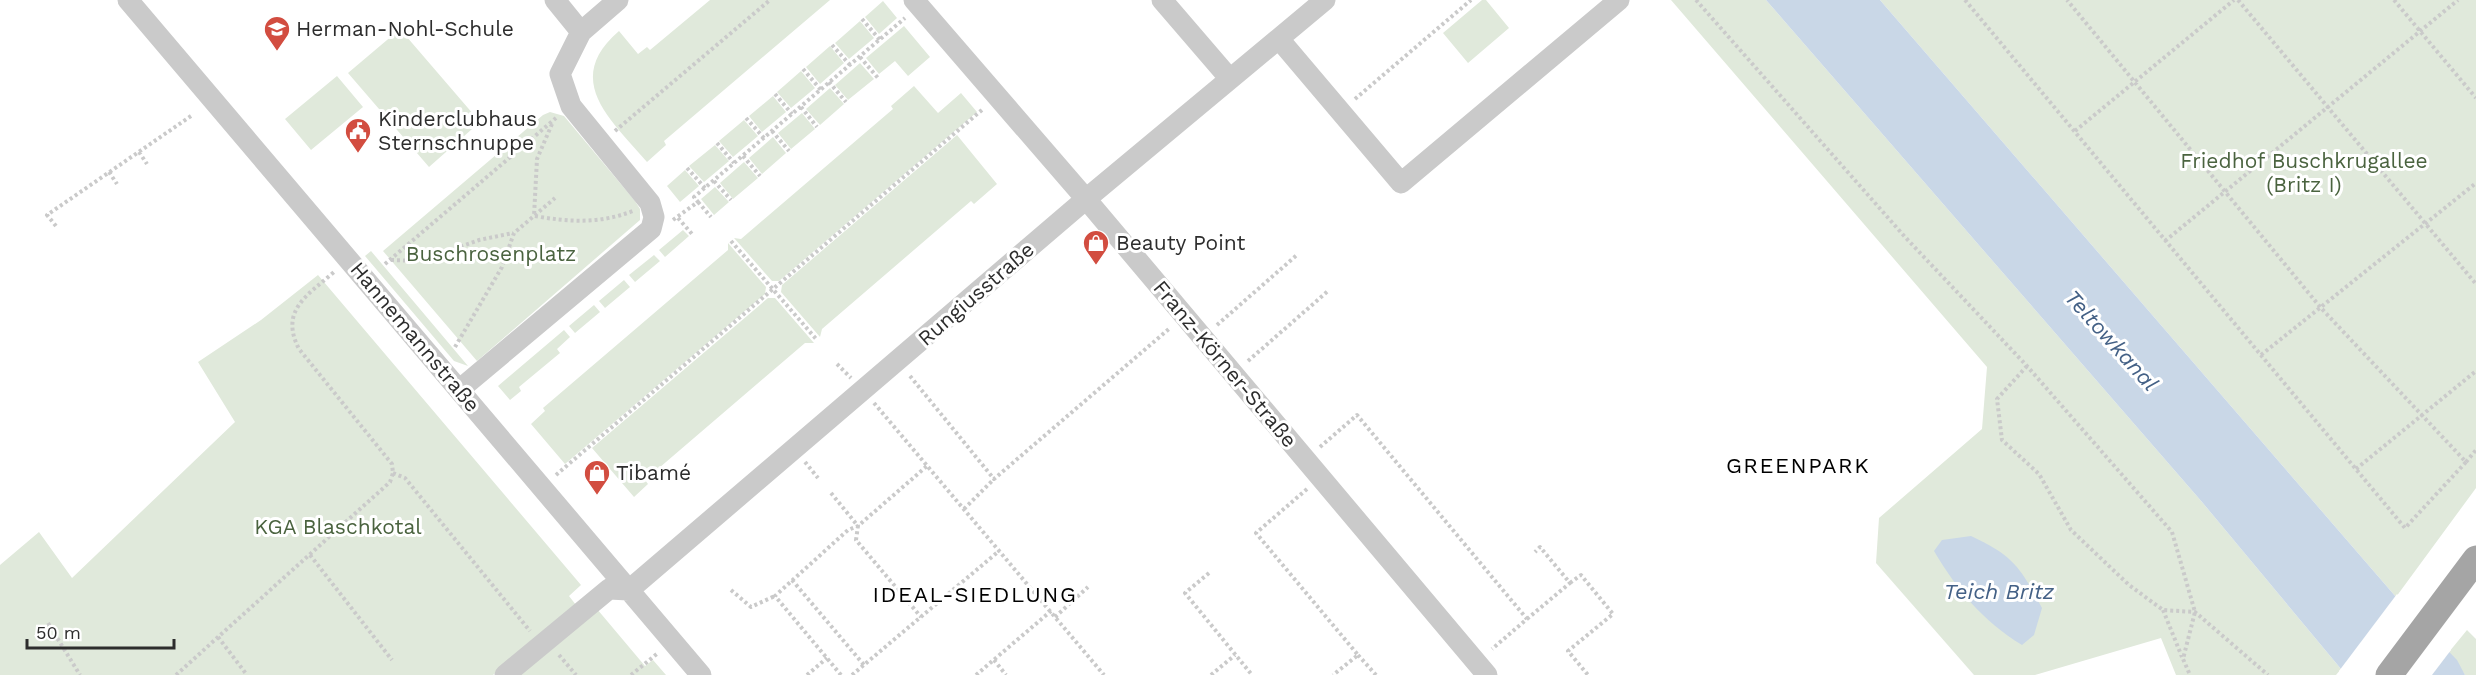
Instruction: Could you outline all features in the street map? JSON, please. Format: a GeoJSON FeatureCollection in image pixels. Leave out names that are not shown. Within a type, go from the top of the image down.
{"type":"FeatureCollection","features":[{"type":"Feature","properties":{"kind":"main road"},"geometry":{"type":"LineString","coordinates":[[2389,675],[2476,559]]}},
{"type":"Feature","properties":{"kind":"street","name":"Hannemannstraße"},"geometry":{"type":"LineString","coordinates":[[128,0],[701,675]]}},
{"type":"Feature","properties":{"kind":"street"},"geometry":{"type":"LineString","coordinates":[[555,0],[581,32]]}},
{"type":"Feature","properties":{"kind":"street"},"geometry":{"type":"LineString","coordinates":[[459,390],[651,229],[654,217],[650,203],[571,106],[560,74],[581,32],[618,0]]}},
{"type":"Feature","properties":{"kind":"street"},"geometry":{"type":"LineString","coordinates":[[1162,0],[1230,79]]}},
{"type":"Feature","properties":{"kind":"street","name":"Rungiusstraße"},"geometry":{"type":"LineString","coordinates":[[629,590],[1086,199],[1325,0]]}},
{"type":"Feature","properties":{"kind":"street"},"geometry":{"type":"LineString","coordinates":[[1279,39],[1401,183],[1619,0]]}},
{"type":"Feature","properties":{"kind":"street","name":"Franz-Körner-Straße"},"geometry":{"type":"LineString","coordinates":[[916,3],[1086,199],[1487,675]]}},
{"type":"Feature","properties":{"kind":"street"},"geometry":{"type":"LineString","coordinates":[[505,675],[609,589],[629,590]]}},
{"type":"Feature","properties":{"kind":"path"},"geometry":{"type":"LineString","coordinates":[[601,143],[770,0]]}},
{"type":"Feature","properties":{"kind":"path"},"geometry":{"type":"LineString","coordinates":[[1340,111],[1471,0]]}},
{"type":"Feature","properties":{"kind":"path"},"geometry":{"type":"LineString","coordinates":[[1696,0],[1905,237],[2027,366],[2172,532],[2195,612],[2183,659]]}},
{"type":"Feature","properties":{"kind":"path"},"geometry":{"type":"LineString","coordinates":[[1965,0],[2405,528],[2476,450]]}},
{"type":"Feature","properties":{"kind":"path"},"geometry":{"type":"LineString","coordinates":[[2067,0],[2321,308],[2466,462]]}},
{"type":"Feature","properties":{"kind":"path"},"geometry":{"type":"LineString","coordinates":[[2075,131],[2236,0],[2328,106],[2476,285]]}},
{"type":"Feature","properties":{"kind":"path"},"geometry":{"type":"LineString","coordinates":[[2394,0],[2476,98]]}},
{"type":"Feature","properties":{"kind":"path"},"geometry":{"type":"LineString","coordinates":[[2165,241],[2458,0]]}},
{"type":"Feature","properties":{"kind":"path"},"geometry":{"type":"LineString","coordinates":[[711,217],[694,197],[880,40],[916,3]]}},
{"type":"Feature","properties":{"kind":"path"},"geometry":{"type":"LineString","coordinates":[[862,19],[880,40]]}},
{"type":"Feature","properties":{"kind":"path"},"geometry":{"type":"LineString","coordinates":[[832,45],[850,65]]}},
{"type":"Feature","properties":{"kind":"path"},"geometry":{"type":"LineString","coordinates":[[860,57],[878,78]]}},
{"type":"Feature","properties":{"kind":"path"},"geometry":{"type":"LineString","coordinates":[[803,69],[821,90]]}},
{"type":"Feature","properties":{"kind":"path"},"geometry":{"type":"LineString","coordinates":[[829,82],[846,102]]}},
{"type":"Feature","properties":{"kind":"path"},"geometry":{"type":"LineString","coordinates":[[775,94],[792,114]]}},
{"type":"Feature","properties":{"kind":"path"},"geometry":{"type":"LineString","coordinates":[[542,487],[997,97]]}},
{"type":"Feature","properties":{"kind":"path"},"geometry":{"type":"LineString","coordinates":[[385,264],[571,106]]}},
{"type":"Feature","properties":{"kind":"path"},"geometry":{"type":"LineString","coordinates":[[801,107],[817,127]]}},
{"type":"Feature","properties":{"kind":"path"},"geometry":{"type":"LineString","coordinates":[[56,226],[48,214],[191,116]]}},
{"type":"Feature","properties":{"kind":"path"},"geometry":{"type":"LineString","coordinates":[[746,118],[764,138]]}},
{"type":"Feature","properties":{"kind":"path"},"geometry":{"type":"LineString","coordinates":[[534,216],[537,159],[543,139],[554,120]]}},
{"type":"Feature","properties":{"kind":"path"},"geometry":{"type":"LineString","coordinates":[[772,131],[789,151]]}},
{"type":"Feature","properties":{"kind":"path"},"geometry":{"type":"LineString","coordinates":[[717,143],[734,163]]}},
{"type":"Feature","properties":{"kind":"path"},"geometry":{"type":"LineString","coordinates":[[139,152],[147,164]]}},
{"type":"Feature","properties":{"kind":"path"},"geometry":{"type":"LineString","coordinates":[[743,156],[760,176]]}},
{"type":"Feature","properties":{"kind":"path"},"geometry":{"type":"LineString","coordinates":[[687,168],[705,188]]}},
{"type":"Feature","properties":{"kind":"path"},"geometry":{"type":"LineString","coordinates":[[109,172],[117,184]]}},
{"type":"Feature","properties":{"kind":"path"},"geometry":{"type":"LineString","coordinates":[[714,181],[731,200]]}},
{"type":"Feature","properties":{"kind":"path"},"geometry":{"type":"LineString","coordinates":[[2261,355],[2476,183]]}},
{"type":"Feature","properties":{"kind":"path"},"geometry":{"type":"LineString","coordinates":[[391,260],[420,261],[479,240],[514,233],[555,198]]}},
{"type":"Feature","properties":{"kind":"path"},"geometry":{"type":"LineString","coordinates":[[651,229],[678,218],[698,202]]}},
{"type":"Feature","properties":{"kind":"path"},"geometry":{"type":"LineString","coordinates":[[534,216],[576,222],[601,221],[615,219],[650,203]]}},
{"type":"Feature","properties":{"kind":"path"},"geometry":{"type":"LineString","coordinates":[[678,218],[692,234]]}},
{"type":"Feature","properties":{"kind":"path"},"geometry":{"type":"LineString","coordinates":[[455,346],[502,267],[514,233]]}},
{"type":"Feature","properties":{"kind":"path"},"geometry":{"type":"LineString","coordinates":[[731,241],[817,340]]}},
{"type":"Feature","properties":{"kind":"path"},"geometry":{"type":"LineString","coordinates":[[1217,325],[1298,254]]}},
{"type":"Feature","properties":{"kind":"path"},"geometry":{"type":"LineString","coordinates":[[176,675],[390,482],[393,473],[392,464],[299,349],[292,335],[291,321],[299,303],[348,259]]}},
{"type":"Feature","properties":{"kind":"path"},"geometry":{"type":"LineString","coordinates":[[1248,361],[1329,291]]}},
{"type":"Feature","properties":{"kind":"path"},"geometry":{"type":"LineString","coordinates":[[964,509],[994,479],[1184,316]]}},
{"type":"Feature","properties":{"kind":"path"},"geometry":{"type":"LineString","coordinates":[[898,362],[994,479]]}},
{"type":"Feature","properties":{"kind":"path"},"geometry":{"type":"LineString","coordinates":[[837,364],[864,391],[1104,675]]}},
{"type":"Feature","properties":{"kind":"path"},"geometry":{"type":"LineString","coordinates":[[2027,366],[1996,399],[2002,440],[2039,474],[2071,530],[2129,585],[2163,610],[2190,675]]}},
{"type":"Feature","properties":{"kind":"path"},"geometry":{"type":"LineString","coordinates":[[2356,469],[2476,371]]}},
{"type":"Feature","properties":{"kind":"path"},"geometry":{"type":"LineString","coordinates":[[1320,447],[1357,415],[1527,619]]}},
{"type":"Feature","properties":{"kind":"path"},"geometry":{"type":"LineString","coordinates":[[731,590],[751,607],[775,596],[848,530],[858,526],[927,466]]}},
{"type":"Feature","properties":{"kind":"path"},"geometry":{"type":"LineString","coordinates":[[393,473],[405,478],[544,642],[576,675]]}},
{"type":"Feature","properties":{"kind":"path"},"geometry":{"type":"LineString","coordinates":[[1321,477],[1256,533],[1376,675]]}},
{"type":"Feature","properties":{"kind":"path"},"geometry":{"type":"LineString","coordinates":[[831,493],[858,526],[856,540],[921,617]]}},
{"type":"Feature","properties":{"kind":"path"},"geometry":{"type":"LineString","coordinates":[[1535,552],[1540,547],[1570,582]]}},
{"type":"Feature","properties":{"kind":"path"},"geometry":{"type":"LineString","coordinates":[[852,675],[999,551]]}},
{"type":"Feature","properties":{"kind":"path"},"geometry":{"type":"LineString","coordinates":[[310,555],[392,660]]}},
{"type":"Feature","properties":{"kind":"path"},"geometry":{"type":"LineString","coordinates":[[1209,573],[1185,593],[1252,675]]}},
{"type":"Feature","properties":{"kind":"path"},"geometry":{"type":"LineString","coordinates":[[1492,649],[1581,575],[1613,614],[1568,651],[1588,675]]}},
{"type":"Feature","properties":{"kind":"path"},"geometry":{"type":"LineString","coordinates":[[792,580],[864,665]]}},
{"type":"Feature","properties":{"kind":"path"},"geometry":{"type":"LineString","coordinates":[[1055,617],[1088,587]]}},
{"type":"Feature","properties":{"kind":"path"},"geometry":{"type":"LineString","coordinates":[[775,596],[841,675]]}},
{"type":"Feature","properties":{"kind":"path"},"geometry":{"type":"LineString","coordinates":[[2163,610],[2195,612],[2268,675]]}},
{"type":"Feature","properties":{"kind":"path"},"geometry":{"type":"LineString","coordinates":[[976,675],[1051,611]]}},
{"type":"Feature","properties":{"kind":"path"},"geometry":{"type":"LineString","coordinates":[[48,623],[80,675]]}},
{"type":"Feature","properties":{"kind":"path"},"geometry":{"type":"LineString","coordinates":[[218,637],[247,675]]}},
{"type":"Feature","properties":{"kind":"path"},"geometry":{"type":"LineString","coordinates":[[632,675],[672,641]]}},
{"type":"Feature","properties":{"kind":"path"},"geometry":{"type":"LineString","coordinates":[[1211,675],[1235,655]]}},
{"type":"Feature","properties":{"kind":"path"},"geometry":{"type":"LineString","coordinates":[[1333,675],[1358,655]]}},
{"type":"Feature","properties":{"kind":"path"},"geometry":{"type":"LineString","coordinates":[[807,675],[827,658]]}},
{"type":"Feature","properties":{"kind":"path"},"geometry":{"type":"LineString","coordinates":[[994,660],[1006,675]]}},
{"type":"Feature","properties":{"kind":"green space"},"geometry":{"type":"Polygon","coordinates":[[[710,0],[830,0],[664,141],[666,145],[647,162],[619,131],[598,99],[593,83],[594,66],[602,49],[619,31],[638,54],[647,47],[650,50],[710,0]]]}},
{"type":"Feature","properties":{"kind":"green space"},"geometry":{"type":"Polygon","coordinates":[[[1482,0],[1486,0],[1509,28],[1468,63],[1443,33],[1482,0]]]}},
{"type":"Feature","properties":{"kind":"green space"},"geometry":{"type":"Polygon","coordinates":[[[1671,0],[1766,0],[2202,502],[2341,669],[2336,675],[2176,675],[2161,638],[2035,675],[1974,675],[1876,563],[1879,518],[1982,429],[1987,367],[1671,0]]]}},
{"type":"Feature","properties":{"kind":"green space","name":"Friedhof Buschkrugallee (Britz I)"},"geometry":{"type":"Polygon","coordinates":[[[1880,0],[2476,0],[2476,488],[2396,597],[1880,0]]]}},
{"type":"Feature","properties":{"kind":"green space"},"geometry":{"type":"Polygon","coordinates":[[[883,1],[897,18],[879,34],[865,17],[883,1]]]}},
{"type":"Feature","properties":{"kind":"green space"},"geometry":{"type":"Polygon","coordinates":[[[860,21],[874,38],[849,59],[835,43],[860,21]]]}},
{"type":"Feature","properties":{"kind":"green space"},"geometry":{"type":"Polygon","coordinates":[[[904,26],[930,57],[908,76],[895,61],[879,74],[866,58],[904,26]]]}},
{"type":"Feature","properties":{"kind":"green space"},"geometry":{"type":"Polygon","coordinates":[[[400,29],[480,122],[429,167],[348,73],[400,29]]]}},
{"type":"Feature","properties":{"kind":"green space"},"geometry":{"type":"Polygon","coordinates":[[[830,46],[844,63],[820,84],[806,67],[830,46]]]}},
{"type":"Feature","properties":{"kind":"green space"},"geometry":{"type":"Polygon","coordinates":[[[860,63],[874,79],[848,100],[835,85],[860,63]]]}},
{"type":"Feature","properties":{"kind":"green space"},"geometry":{"type":"Polygon","coordinates":[[[801,71],[815,88],[791,108],[777,92],[801,71]]]}},
{"type":"Feature","properties":{"kind":"green space"},"geometry":{"type":"Polygon","coordinates":[[[337,76],[363,107],[311,150],[285,119],[337,76]]]}},
{"type":"Feature","properties":{"kind":"green space"},"geometry":{"type":"Polygon","coordinates":[[[914,86],[938,113],[961,93],[977,112],[779,281],[772,281],[734,238],[741,239],[893,109],[891,106],[914,86]]]}},
{"type":"Feature","properties":{"kind":"green space"},"geometry":{"type":"Polygon","coordinates":[[[830,88],[844,104],[820,125],[806,109],[830,88]]]}},
{"type":"Feature","properties":{"kind":"green space"},"geometry":{"type":"Polygon","coordinates":[[[773,96],[786,112],[762,132],[749,116],[773,96]]]}},
{"type":"Feature","properties":{"kind":"green space","name":"Buschrosenplatz"},"geometry":{"type":"Polygon","coordinates":[[[550,112],[564,116],[635,201],[640,209],[640,220],[477,361],[383,251],[543,115],[550,112]]]}},
{"type":"Feature","properties":{"kind":"green space"},"geometry":{"type":"Polygon","coordinates":[[[802,113],[815,129],[791,149],[778,133],[802,113]]]}},
{"type":"Feature","properties":{"kind":"green space"},"geometry":{"type":"Polygon","coordinates":[[[744,120],[758,136],[733,157],[719,141],[744,120]]]}},
{"type":"Feature","properties":{"kind":"green space"},"geometry":{"type":"Polygon","coordinates":[[[957,135],[997,184],[974,204],[971,201],[822,329],[820,337],[781,292],[782,285],[957,135]]]}},
{"type":"Feature","properties":{"kind":"green space"},"geometry":{"type":"Polygon","coordinates":[[[773,137],[786,153],[762,174],[749,158],[773,137]]]}},
{"type":"Feature","properties":{"kind":"green space"},"geometry":{"type":"Polygon","coordinates":[[[715,145],[729,161],[704,182],[689,166],[715,145]]]}},
{"type":"Feature","properties":{"kind":"green space"},"geometry":{"type":"Polygon","coordinates":[[[744,162],[758,178],[733,199],[720,183],[744,162]]]}},
{"type":"Feature","properties":{"kind":"green space"},"geometry":{"type":"Polygon","coordinates":[[[685,170],[699,186],[680,202],[667,186],[685,170]]]}},
{"type":"Feature","properties":{"kind":"green space"},"geometry":{"type":"Polygon","coordinates":[[[715,187],[729,202],[714,215],[701,199],[715,187]]]}},
{"type":"Feature","properties":{"kind":"green space"},"geometry":{"type":"Polygon","coordinates":[[[683,230],[689,236],[665,257],[659,250],[683,230]]]}},
{"type":"Feature","properties":{"kind":"green space"},"geometry":{"type":"Polygon","coordinates":[[[728,243],[766,287],[765,294],[565,464],[531,424],[545,411],[543,408],[728,250],[728,243]]]}},
{"type":"Feature","properties":{"kind":"green space"},"geometry":{"type":"Polygon","coordinates":[[[371,251],[468,366],[454,361],[365,256],[371,251]]]}},
{"type":"Feature","properties":{"kind":"green space"},"geometry":{"type":"Polygon","coordinates":[[[654,255],[660,261],[635,282],[629,275],[654,255]]]}},
{"type":"Feature","properties":{"kind":"green space","name":"KGA Blaschkotal"},"geometry":{"type":"Polygon","coordinates":[[[318,275],[581,585],[569,596],[576,605],[493,675],[0,675],[0,565],[39,532],[72,578],[235,422],[198,362],[261,320],[318,275]]]}},
{"type":"Feature","properties":{"kind":"green space"},"geometry":{"type":"Polygon","coordinates":[[[624,280],[630,287],[605,308],[599,301],[624,280]]]}},
{"type":"Feature","properties":{"kind":"green space"},"geometry":{"type":"Polygon","coordinates":[[[768,298],[775,298],[814,343],[805,343],[645,480],[648,484],[634,497],[592,448],[768,298]]]}},
{"type":"Feature","properties":{"kind":"green space"},"geometry":{"type":"Polygon","coordinates":[[[594,305],[600,312],[575,333],[569,326],[594,305]]]}},
{"type":"Feature","properties":{"kind":"green space"},"geometry":{"type":"Polygon","coordinates":[[[564,330],[570,337],[557,349],[560,353],[519,387],[521,391],[510,400],[498,386],[564,330]]]}},
{"type":"Feature","properties":{"kind":"green space"},"geometry":{"type":"Polygon","coordinates":[[[597,609],[645,666],[653,660],[666,675],[517,675],[597,609]]]}},
{"type":"Feature","properties":{"kind":"green space"},"geometry":{"type":"Polygon","coordinates":[[[2467,630],[2476,639],[2476,675],[2465,675],[2449,652],[2467,630]]]}},
{"type":"Feature","properties":{"kind":"water","name":"Teltowkanal"},"geometry":{"type":"Polygon","coordinates":[[[1766,0],[1880,0],[2396,597],[2457,660],[2465,675],[2346,675],[2202,502],[1766,0]]]}},
{"type":"Feature","properties":{"kind":"water","name":"Teich Britz"},"geometry":{"type":"Polygon","coordinates":[[[1971,536],[1997,550],[2014,564],[2028,582],[2042,608],[2034,635],[2022,645],[1995,626],[1972,604],[1934,551],[1942,540],[1971,536]]]}},
{"type":"Feature","properties":{"kind":"pier"},"geometry":{"type":"Polygon","coordinates":[[[2397,594],[2451,650],[2432,675],[2342,675],[2339,671],[2397,594]]]}},
{"type":"Feature","properties":{"kind":"place","name":"Herman-Nohl-Schule"},"geometry":{"type":"Point","coordinates":[277,52]}},
{"type":"Feature","properties":{"kind":"place","name":"Kinderclubhaus Sternschnuppe"},"geometry":{"type":"Point","coordinates":[358,154]}},
{"type":"Feature","properties":{"kind":"place","name":"Beauty Point"},"geometry":{"type":"Point","coordinates":[1096,266]}},
{"type":"Feature","properties":{"kind":"place","name":"Tibamé"},"geometry":{"type":"Point","coordinates":[597,496]}},
{"type":"Feature","properties":{"kind":"district","name":"GREENPARK"},"geometry":{"type":"Point","coordinates":[1798,465]}},
{"type":"Feature","properties":{"kind":"district","name":"IDEAL-SIEDLUNG"},"geometry":{"type":"Point","coordinates":[975,594]}}]}
